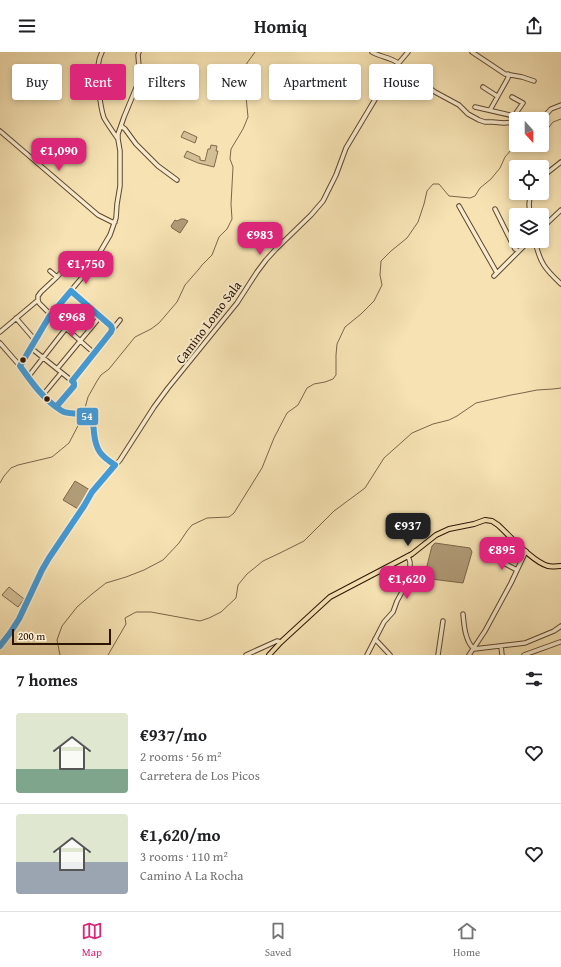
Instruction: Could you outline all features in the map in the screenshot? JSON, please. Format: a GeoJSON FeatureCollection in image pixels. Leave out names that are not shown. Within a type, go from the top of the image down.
{"type":"FeatureCollection","features":[{"type":"Feature","properties":{"kind":"main road"},"geometry":{"type":"LineString","coordinates":[[269,655],[330,597],[408,556],[429,540],[449,529],[489,520],[495,523],[526,552],[543,564],[549,566],[561,566]]}},
{"type":"Feature","properties":{"kind":"street"},"geometry":{"type":"LineString","coordinates":[[102,52],[98,69],[102,111],[109,127],[118,139]]}},
{"type":"Feature","properties":{"kind":"street"},"geometry":{"type":"LineString","coordinates":[[20,366],[51,315],[89,268],[110,235],[115,222],[120,186],[120,151],[118,139],[121,126],[138,83],[139,52]]}},
{"type":"Feature","properties":{"kind":"street"},"geometry":{"type":"LineString","coordinates":[[372,52],[396,61],[398,64]]}},
{"type":"Feature","properties":{"kind":"street","name":"Camino Lomo Sala"},"geometry":{"type":"LineString","coordinates":[[398,64],[408,52]]}},
{"type":"Feature","properties":{"kind":"street"},"geometry":{"type":"LineString","coordinates":[[472,52],[505,74],[534,81]]}},
{"type":"Feature","properties":{"kind":"street"},"geometry":{"type":"LineString","coordinates":[[490,110],[508,78],[508,74]]}},
{"type":"Feature","properties":{"kind":"street"},"geometry":{"type":"LineString","coordinates":[[483,87],[497,96]]}},
{"type":"Feature","properties":{"kind":"street"},"geometry":{"type":"LineString","coordinates":[[433,90],[459,105],[468,114],[479,120],[485,122],[509,123]]}},
{"type":"Feature","properties":{"kind":"street"},"geometry":{"type":"LineString","coordinates":[[475,107],[514,116],[523,103],[512,97]]}},
{"type":"Feature","properties":{"kind":"street","name":"Camino Lomo Sala"},"geometry":{"type":"LineString","coordinates":[[0,646],[15,627],[25,609],[44,566],[92,492],[120,460],[163,395],[237,303],[266,260],[323,201],[334,180],[346,148],[375,100]]}},
{"type":"Feature","properties":{"kind":"street"},"geometry":{"type":"LineString","coordinates":[[549,112],[551,109],[561,105]]}},
{"type":"Feature","properties":{"kind":"street"},"geometry":{"type":"LineString","coordinates":[[121,126],[136,144],[158,166],[177,180]]}},
{"type":"Feature","properties":{"kind":"street"},"geometry":{"type":"LineString","coordinates":[[0,131],[98,215],[115,222]]}},
{"type":"Feature","properties":{"kind":"street"},"geometry":{"type":"LineString","coordinates":[[549,171],[561,162]]}},
{"type":"Feature","properties":{"kind":"street"},"geometry":{"type":"LineString","coordinates":[[459,206],[498,273]]}},
{"type":"Feature","properties":{"kind":"street"},"geometry":{"type":"LineString","coordinates":[[494,209],[515,249],[519,251]]}},
{"type":"Feature","properties":{"kind":"street"},"geometry":{"type":"LineString","coordinates":[[549,221],[561,210]]}},
{"type":"Feature","properties":{"kind":"street"},"geometry":{"type":"LineString","coordinates":[[494,276],[522,248]]}},
{"type":"Feature","properties":{"kind":"street"},"geometry":{"type":"LineString","coordinates":[[536,248],[544,266],[561,284]]}},
{"type":"Feature","properties":{"kind":"street"},"geometry":{"type":"LineString","coordinates":[[0,332],[38,300],[38,296],[41,292],[74,259],[77,259],[89,268]]}},
{"type":"Feature","properties":{"kind":"street"},"geometry":{"type":"LineString","coordinates":[[50,271],[57,277]]}},
{"type":"Feature","properties":{"kind":"street"},"geometry":{"type":"LineString","coordinates":[[71,291],[111,326],[112,329]]}},
{"type":"Feature","properties":{"kind":"street"},"geometry":{"type":"LineString","coordinates":[[38,300],[39,303],[51,315],[94,353]]}},
{"type":"Feature","properties":{"kind":"street"},"geometry":{"type":"LineString","coordinates":[[28,377],[85,304]]}},
{"type":"Feature","properties":{"kind":"street"},"geometry":{"type":"LineString","coordinates":[[57,369],[100,317]]}},
{"type":"Feature","properties":{"kind":"street"},"geometry":{"type":"LineString","coordinates":[[16,318],[35,340]]}},
{"type":"Feature","properties":{"kind":"street"},"geometry":{"type":"LineString","coordinates":[[72,381],[120,320]]}},
{"type":"Feature","properties":{"kind":"street"},"geometry":{"type":"LineString","coordinates":[[0,343],[20,366],[42,396],[64,412],[69,414],[85,414],[90,417],[98,450],[115,465]]}},
{"type":"Feature","properties":{"kind":"street"},"geometry":{"type":"LineString","coordinates":[[31,348],[74,383],[74,386],[56,407]]}},
{"type":"Feature","properties":{"kind":"street"},"geometry":{"type":"LineString","coordinates":[[42,396],[61,372]]}},
{"type":"Feature","properties":{"kind":"street"},"geometry":{"type":"LineString","coordinates":[[470,655],[526,552]]}},
{"type":"Feature","properties":{"kind":"street"},"geometry":{"type":"LineString","coordinates":[[367,655],[384,622],[393,612],[407,583],[410,572],[410,562],[408,556]]}},
{"type":"Feature","properties":{"kind":"street"},"geometry":{"type":"LineString","coordinates":[[494,558],[517,570]]}},
{"type":"Feature","properties":{"kind":"street"},"geometry":{"type":"LineString","coordinates":[[463,614],[468,640],[474,649]]}},
{"type":"Feature","properties":{"kind":"street"},"geometry":{"type":"LineString","coordinates":[[438,655],[443,621]]}},
{"type":"Feature","properties":{"kind":"street"},"geometry":{"type":"LineString","coordinates":[[474,649],[525,643],[554,631],[561,626]]}},
{"type":"Feature","properties":{"kind":"street"},"geometry":{"type":"LineString","coordinates":[[375,639],[390,655]]}},
{"type":"Feature","properties":{"kind":"street"},"geometry":{"type":"LineString","coordinates":[[246,655],[277,641],[281,642]]}},
{"type":"Feature","properties":{"kind":"street"},"geometry":{"type":"LineString","coordinates":[[524,655],[560,642]]}},
{"type":"Feature","properties":{"kind":"street"},"geometry":{"type":"LineString","coordinates":[[501,646],[502,655]]}},
{"type":"Feature","properties":{"kind":"shaded area"},"geometry":{"type":"Polygon","coordinates":[[[184,131],[197,137],[195,143],[181,137],[184,131]]]}},
{"type":"Feature","properties":{"kind":"shaded area"},"geometry":{"type":"Polygon","coordinates":[[[211,145],[217,146],[216,151],[218,151],[214,167],[198,163],[184,157],[187,151],[200,157],[200,160],[205,161],[208,149],[210,149],[211,145]]]}},
{"type":"Feature","properties":{"kind":"shaded area"},"geometry":{"type":"Polygon","coordinates":[[[181,219],[188,221],[180,233],[171,226],[175,220],[177,221],[181,219]]]}},
{"type":"Feature","properties":{"kind":"shaded area"},"geometry":{"type":"Polygon","coordinates":[[[75,481],[90,490],[78,509],[63,500],[75,481]]]}},
{"type":"Feature","properties":{"kind":"shaded area"},"geometry":{"type":"Polygon","coordinates":[[[435,543],[470,548],[472,552],[463,583],[431,579],[423,582],[432,546],[435,543]]]}},
{"type":"Feature","properties":{"kind":"shaded area"},"geometry":{"type":"Polygon","coordinates":[[[9,587],[24,599],[18,607],[2,595],[9,587]]]}},
{"type":"Feature","properties":{"kind":"waterway"},"geometry":{"type":"LineString","coordinates":[[85,408],[88,397],[101,375],[109,369],[135,337],[159,323],[177,302],[185,285],[212,255],[219,237],[227,229],[232,219],[231,204],[233,167],[230,159],[231,149],[243,129],[248,117],[245,72],[247,63],[255,52]]}},
{"type":"Feature","properties":{"kind":"waterway"},"geometry":{"type":"LineString","coordinates":[[549,127],[553,122],[561,119]]}},
{"type":"Feature","properties":{"kind":"waterway"},"geometry":{"type":"LineString","coordinates":[[60,655],[57,640],[62,626],[77,607],[92,594],[106,583],[144,570],[163,560],[179,543],[192,525],[207,518],[229,517],[234,513],[262,468],[274,438],[287,413],[298,405],[307,388],[314,384],[333,379],[336,375],[337,344],[345,327],[374,301],[382,285],[380,275],[381,261],[407,238],[418,222],[427,191],[433,184],[439,184],[449,196],[470,198],[475,196],[480,188],[491,179],[500,168],[509,152]]}},
{"type":"Feature","properties":{"kind":"waterway"},"geometry":{"type":"LineString","coordinates":[[108,655],[126,624],[125,618],[136,612],[151,612],[200,621],[221,612],[236,598],[238,585],[247,574],[263,561],[304,541],[334,511],[365,488],[384,458],[412,433],[433,424],[449,420],[476,403],[537,390],[561,388]]}},
{"type":"Feature","properties":{"kind":"waterway"},"geometry":{"type":"LineString","coordinates":[[0,483],[11,468],[52,457],[69,443],[82,418]]}},
{"type":"Feature","properties":{"kind":"transit line","name":"54"},"geometry":{"type":"LineString","coordinates":[[71,291],[49,317],[20,366],[39,391],[56,407],[65,412],[87,416],[90,419],[94,427],[98,449],[106,459],[115,465]]}},
{"type":"Feature","properties":{"kind":"transit line","name":"54"},"geometry":{"type":"LineString","coordinates":[[56,407],[74,386],[72,381],[112,329],[111,326],[71,291]]}},
{"type":"Feature","properties":{"kind":"transit line","name":"54"},"geometry":{"type":"LineString","coordinates":[[0,646],[19,619],[49,558],[92,492],[115,465]]}}]}
